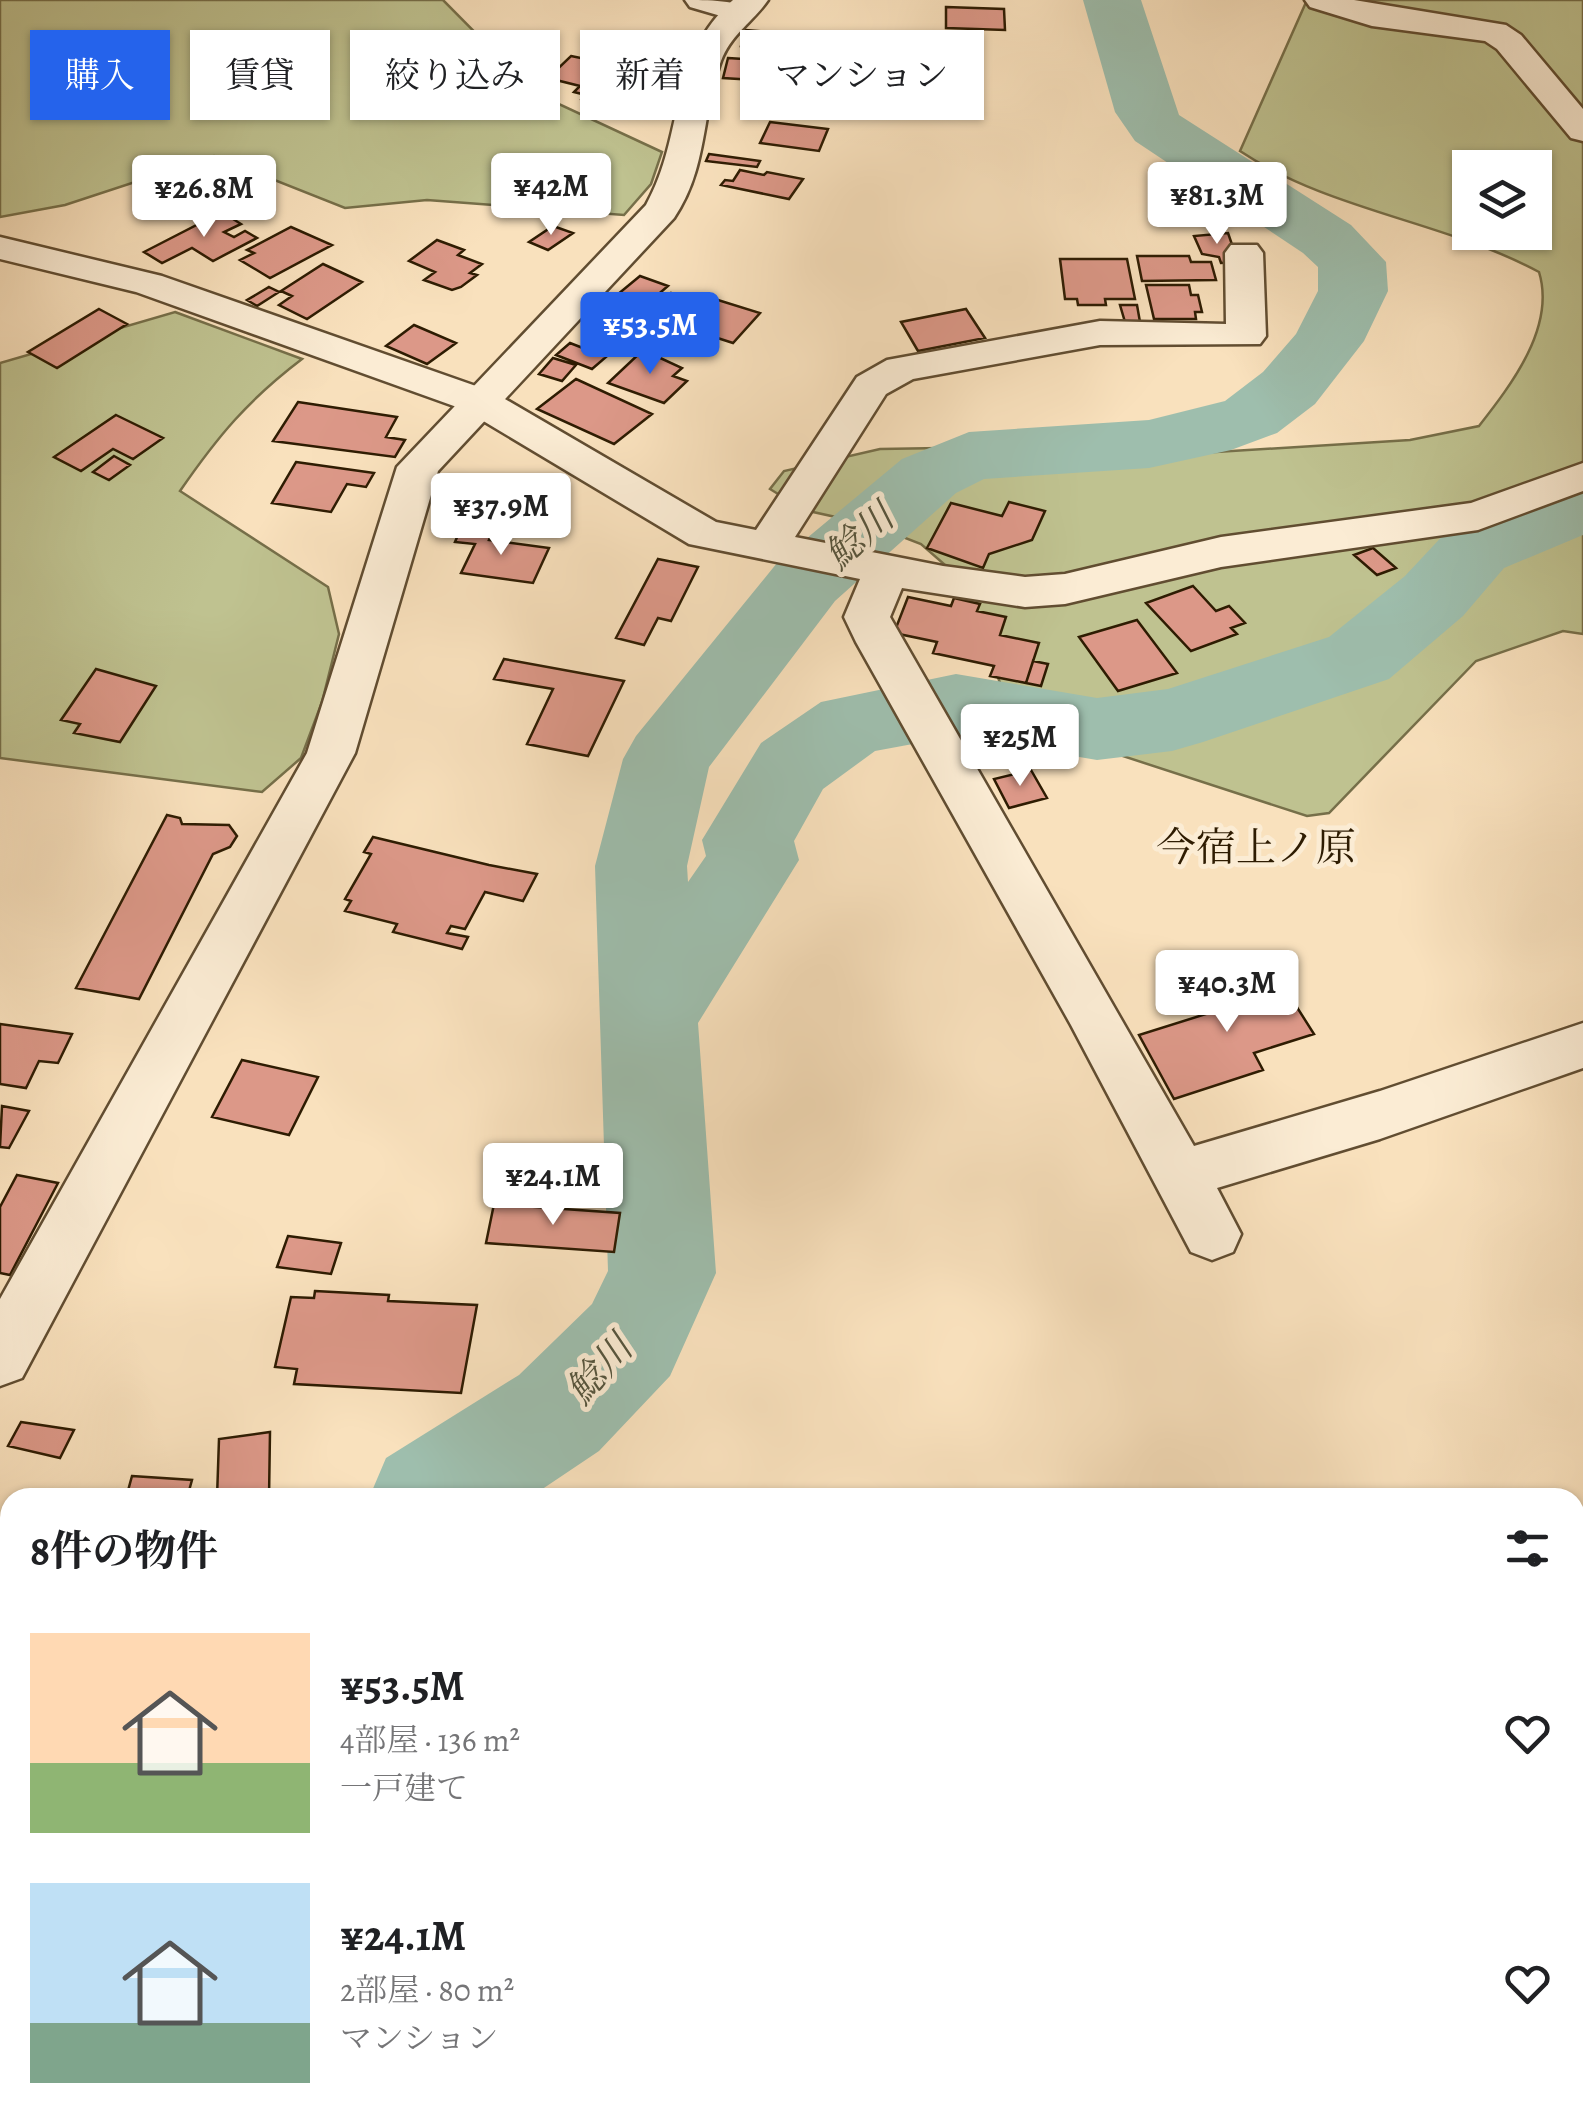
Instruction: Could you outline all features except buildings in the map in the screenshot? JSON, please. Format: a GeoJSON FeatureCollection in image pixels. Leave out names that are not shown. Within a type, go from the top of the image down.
{"type":"FeatureCollection","features":[{"type":"Feature","properties":{"kind":"street"},"geometry":{"type":"LineString","coordinates":[[1321,0],[1372,16],[1494,32],[1508,42],[1583,131]]}},
{"type":"Feature","properties":{"kind":"street"},"geometry":{"type":"LineString","coordinates":[[0,1358],[331,753],[418,467],[661,210],[680,174],[696,82],[730,4]]}},
{"type":"Feature","properties":{"kind":"street"},"geometry":{"type":"LineString","coordinates":[[0,248],[149,284],[478,401],[704,534],[786,548],[881,571],[1024,592],[1065,590],[1222,552],[1478,516],[1583,476]]}},
{"type":"Feature","properties":{"kind":"street"},"geometry":{"type":"LineString","coordinates":[[786,548],[872,386],[901,369],[1100,332],[1246,336],[1244,253]]}},
{"type":"Feature","properties":{"kind":"street"},"geometry":{"type":"LineString","coordinates":[[881,571],[867,617],[1212,1234]]}},
{"type":"Feature","properties":{"kind":"street"},"geometry":{"type":"LineString","coordinates":[[1179,1175],[1380,1115],[1583,1045]]}},
{"type":"Feature","properties":{"kind":"green space"},"geometry":{"type":"Polygon","coordinates":[[[0,0],[443,0],[473,30],[350,30],[350,120],[560,120],[560,105],[580,114],[580,120],[593,120],[662,152],[651,184],[624,215],[427,200],[345,208],[214,156],[65,205],[0,217],[0,0]]]}},
{"type":"Feature","properties":{"kind":"green space"},"geometry":{"type":"Polygon","coordinates":[[[1307,0],[1583,0],[1583,634],[1563,631],[1476,661],[1329,813],[1307,816],[1043,730],[1002,688],[960,578],[921,544],[872,525],[804,510],[770,489],[784,471],[880,449],[1056,446],[1120,458],[1410,440],[1479,426],[1527,354],[1536,334],[1543,293],[1539,272],[1490,250],[1552,250],[1552,150],[1452,150],[1452,236],[1349,202],[1275,171],[1240,151],[1307,0]]]}},
{"type":"Feature","properties":{"kind":"green space"},"geometry":{"type":"Polygon","coordinates":[[[175,312],[302,359],[235,420],[180,491],[328,587],[339,634],[322,702],[301,758],[262,792],[0,758],[0,363],[175,312]]]}},
{"type":"Feature","properties":{"kind":"waterway","name":"鯰川"},"geometry":{"type":"LineString","coordinates":[[649,1018],[641,866],[667,759],[806,582],[929,476],[969,456],[1149,444],[1204,433],[1251,417],[1289,388],[1328,341],[1353,291],[1352,262],[1327,239],[1157,128],[1146,112],[1112,0]]}},
{"type":"Feature","properties":{"kind":"waterway"},"geometry":{"type":"LineString","coordinates":[[649,1018],[753,860],[748,840],[792,766],[813,747],[852,724],[956,705],[1097,729],[1172,720],[1359,658],[1434,596],[1476,549],[1561,514],[1583,510]]}},
{"type":"Feature","properties":{"kind":"waterway","name":"鯰川"},"geometry":{"type":"LineString","coordinates":[[443,1488],[559,1413],[631,1340],[662,1273],[649,1018]]}},
{"type":"Feature","properties":{"kind":"district","name":"今宿上ノ原"},"geometry":{"type":"Point","coordinates":[1256,847]}}]}
